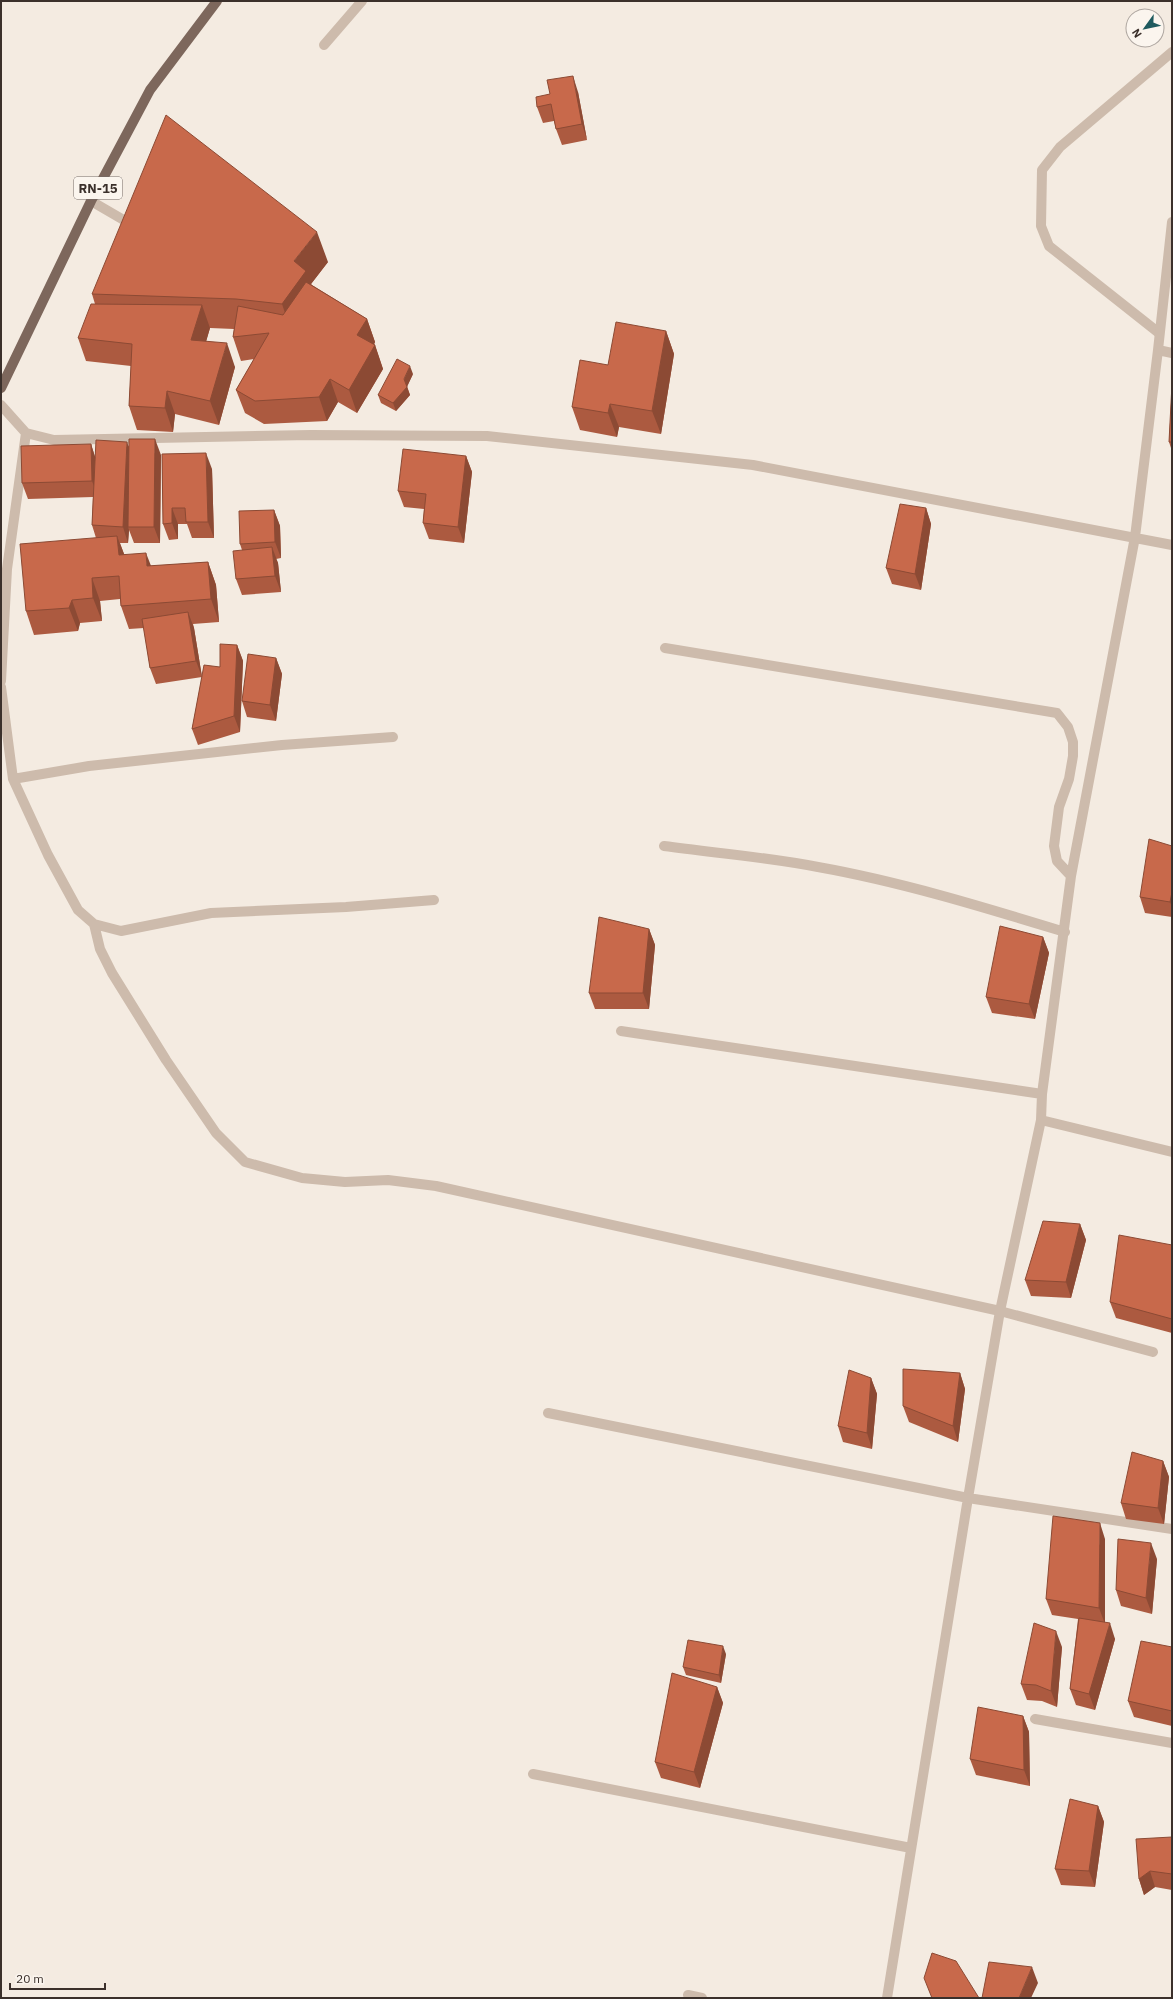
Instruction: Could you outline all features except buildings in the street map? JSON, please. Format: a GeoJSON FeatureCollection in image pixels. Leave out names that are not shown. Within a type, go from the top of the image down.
{"type":"FeatureCollection","features":[{"type":"Feature","properties":{"kind":"main road","name":"RN-15"},"geometry":{"type":"LineString","coordinates":[[1,388],[91,201],[150,90],[217,1]]}},
{"type":"Feature","properties":{"kind":"street"},"geometry":{"type":"LineString","coordinates":[[324,45],[362,1]]}},
{"type":"Feature","properties":{"kind":"street"},"geometry":{"type":"LineString","coordinates":[[1159,333],[1049,246],[1041,226],[1042,170],[1060,148],[1172,52]]}},
{"type":"Feature","properties":{"kind":"street"},"geometry":{"type":"LineString","coordinates":[[91,201],[140,229]]}},
{"type":"Feature","properties":{"kind":"street"},"geometry":{"type":"LineString","coordinates":[[887,1998],[968,1498],[1000,1311],[1041,1120],[1042,1094],[1065,932],[1071,876],[1135,537],[1172,222]]}},
{"type":"Feature","properties":{"kind":"street"},"geometry":{"type":"LineString","coordinates":[[1158,350],[1172,353]]}},
{"type":"Feature","properties":{"kind":"street"},"geometry":{"type":"LineString","coordinates":[[1,405],[26,433],[54,440],[311,435],[487,436],[753,465],[1172,545]]}},
{"type":"Feature","properties":{"kind":"street"},"geometry":{"type":"LineString","coordinates":[[1,681],[7,569],[26,433]]}},
{"type":"Feature","properties":{"kind":"street"},"geometry":{"type":"LineString","coordinates":[[665,648],[1057,713],[1068,727],[1073,742],[1073,756],[1069,780],[1059,808],[1054,846],[1057,861],[1071,876]]}},
{"type":"Feature","properties":{"kind":"street"},"geometry":{"type":"LineString","coordinates":[[1,687],[13,780],[48,855],[78,910],[94,924],[121,931],[211,913],[346,908],[434,900]]}},
{"type":"Feature","properties":{"kind":"street"},"geometry":{"type":"LineString","coordinates":[[13,780],[89,766],[282,745],[393,737]]}},
{"type":"Feature","properties":{"kind":"street"},"geometry":{"type":"LineString","coordinates":[[664,846],[817,866],[869,877],[919,888],[1065,932]]}},
{"type":"Feature","properties":{"kind":"street"},"geometry":{"type":"LineString","coordinates":[[94,924],[100,949],[112,973],[166,1060],[216,1133],[245,1162],[302,1178],[345,1182],[388,1180],[436,1186],[1000,1311],[1153,1352]]}},
{"type":"Feature","properties":{"kind":"street"},"geometry":{"type":"LineString","coordinates":[[621,1031],[1042,1094]]}},
{"type":"Feature","properties":{"kind":"street"},"geometry":{"type":"LineString","coordinates":[[1041,1120],[1172,1152]]}},
{"type":"Feature","properties":{"kind":"street"},"geometry":{"type":"LineString","coordinates":[[548,1414],[968,1498],[1172,1529]]}},
{"type":"Feature","properties":{"kind":"street"},"geometry":{"type":"LineString","coordinates":[[1035,1719],[1172,1743]]}},
{"type":"Feature","properties":{"kind":"street"},"geometry":{"type":"LineString","coordinates":[[533,1774],[911,1848]]}},
{"type":"Feature","properties":{"kind":"street"},"geometry":{"type":"LineString","coordinates":[[688,1995],[702,1998]]}}]}
